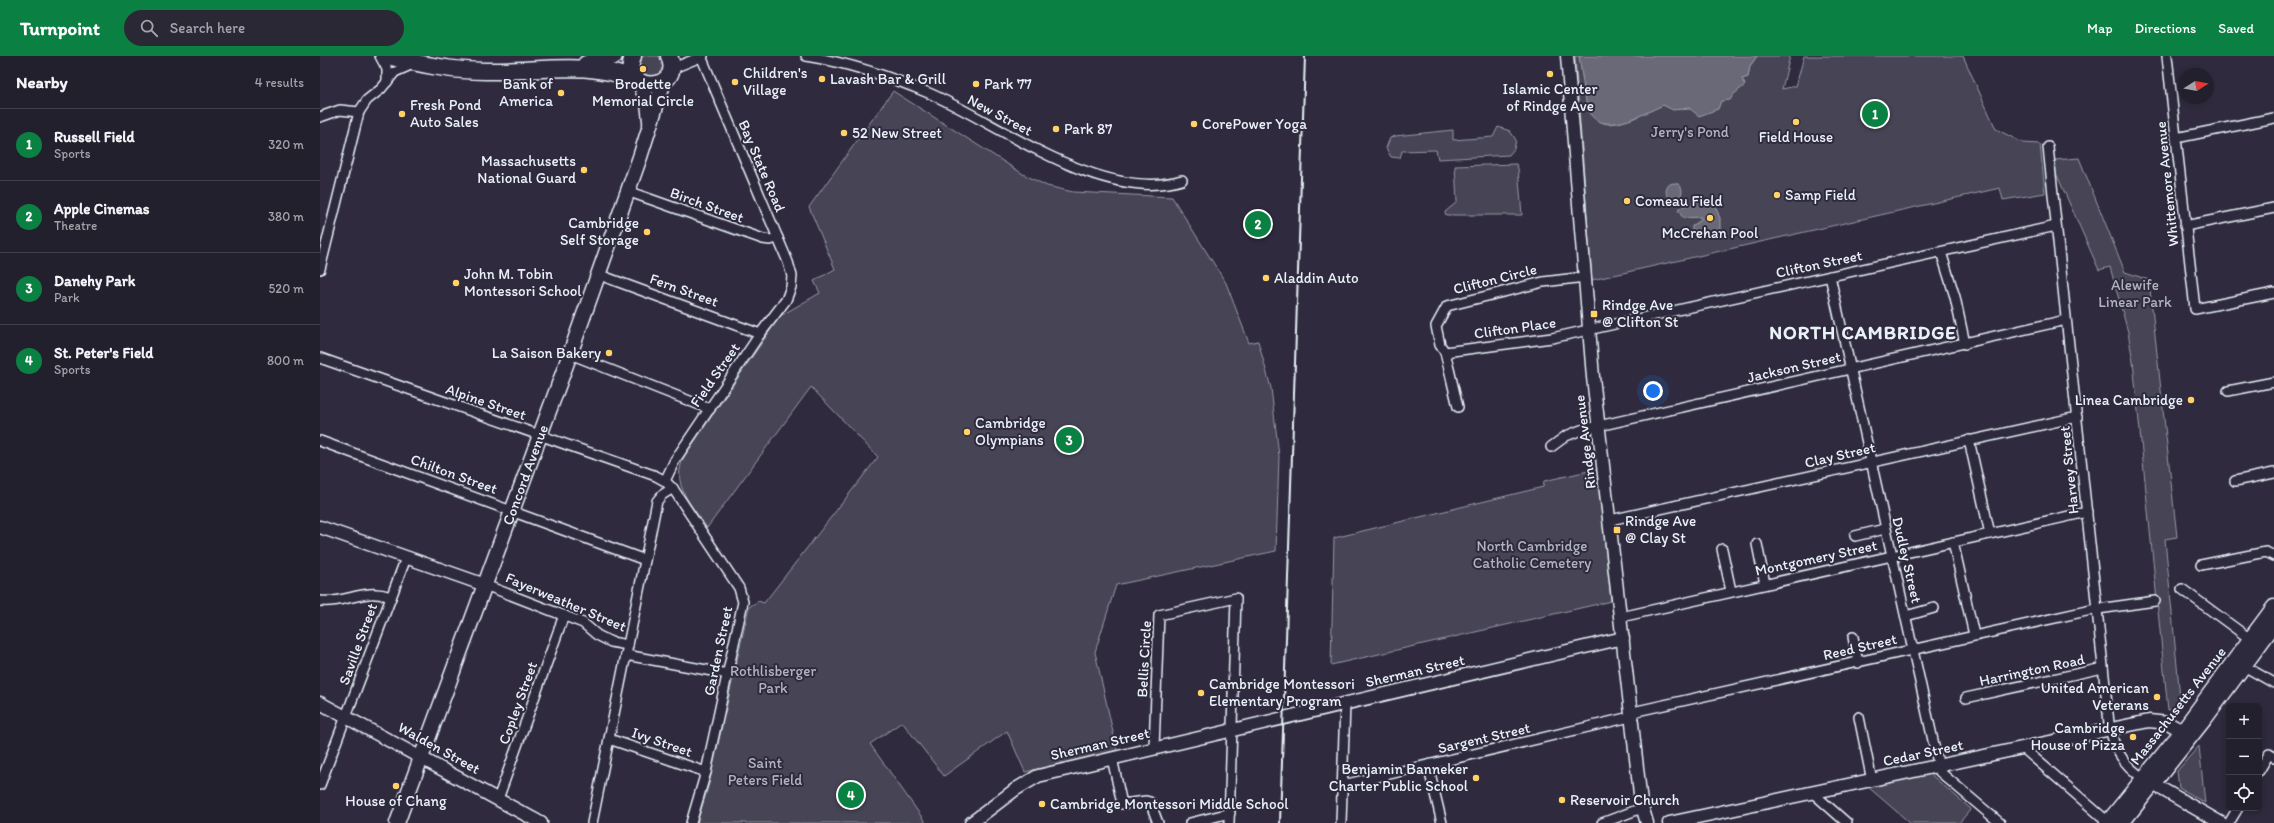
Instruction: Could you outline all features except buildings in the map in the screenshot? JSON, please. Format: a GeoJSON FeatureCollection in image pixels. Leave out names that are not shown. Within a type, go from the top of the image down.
{"type":"FeatureCollection","features":[{"type":"Feature","properties":{"kind":"highway"},"geometry":{"type":"LineString","coordinates":[[387,56],[418,64],[452,70],[478,71],[577,67],[612,71],[652,86],[670,66]]}},
{"type":"Feature","properties":{"kind":"highway"},"geometry":{"type":"LineString","coordinates":[[577,67],[614,56]]}},
{"type":"Feature","properties":{"kind":"highway"},"geometry":{"type":"LineString","coordinates":[[634,56],[631,69],[638,81]]}},
{"type":"Feature","properties":{"kind":"main road","name":"Concord Avenue"},"geometry":{"type":"LineString","coordinates":[[398,823],[570,354],[670,66]]}},
{"type":"Feature","properties":{"kind":"main road","name":"Concord Avenue"},"geometry":{"type":"LineString","coordinates":[[638,81],[649,107],[650,126]]}},
{"type":"Feature","properties":{"kind":"main road","name":"Massachusetts Avenue"},"geometry":{"type":"LineString","coordinates":[[2107,822],[2148,781],[2186,734],[2240,664],[2254,643],[2274,607]]}},
{"type":"Feature","properties":{"kind":"main road","name":"Massachusetts Avenue"},"geometry":{"type":"LineString","coordinates":[[2254,643],[2274,625]]}},
{"type":"Feature","properties":{"kind":"main road","name":"Massachusetts Avenue"},"geometry":{"type":"LineString","coordinates":[[2122,823],[2148,781]]}},
{"type":"Feature","properties":{"kind":"street"},"geometry":{"type":"LineString","coordinates":[[380,56],[387,69],[387,82]]}},
{"type":"Feature","properties":{"kind":"street"},"geometry":{"type":"LineString","coordinates":[[670,66],[701,56]]}},
{"type":"Feature","properties":{"kind":"street","name":"Bay State Road"},"geometry":{"type":"LineString","coordinates":[[701,56],[791,270],[791,287]]}},
{"type":"Feature","properties":{"kind":"street","name":"New Street"},"geometry":{"type":"LineString","coordinates":[[806,56],[870,71],[926,92],[1040,152],[1084,171],[1140,183],[1170,183],[1182,180]]}},
{"type":"Feature","properties":{"kind":"street","name":"Rindge Avenue"},"geometry":{"type":"LineString","coordinates":[[1567,56],[1598,426],[1642,808],[1647,823]]}},
{"type":"Feature","properties":{"kind":"street","name":"Whittemore Avenue"},"geometry":{"type":"LineString","coordinates":[[2166,56],[2195,309],[2274,293]]}},
{"type":"Feature","properties":{"kind":"street"},"geometry":{"type":"LineString","coordinates":[[320,269],[359,112],[367,100],[398,70],[418,64]]}},
{"type":"Feature","properties":{"kind":"street"},"geometry":{"type":"LineString","coordinates":[[320,118],[340,110],[359,112]]}},
{"type":"Feature","properties":{"kind":"street"},"geometry":{"type":"LineString","coordinates":[[2176,138],[2274,118]]}},
{"type":"Feature","properties":{"kind":"street","name":"Harvey Street"},"geometry":{"type":"LineString","coordinates":[[2048,147],[2110,730],[2114,745],[2119,754],[2148,781]]}},
{"type":"Feature","properties":{"kind":"street","name":"Birch Street"},"geometry":{"type":"LineString","coordinates":[[627,191],[763,239],[770,240],[778,238]]}},
{"type":"Feature","properties":{"kind":"street"},"geometry":{"type":"LineString","coordinates":[[2185,226],[2274,208]]}},
{"type":"Feature","properties":{"kind":"street","name":"Clifton Street"},"geometry":{"type":"LineString","coordinates":[[1589,330],[2056,226]]}},
{"type":"Feature","properties":{"kind":"street"},"geometry":{"type":"LineString","coordinates":[[1941,252],[1955,298],[1965,344]]}},
{"type":"Feature","properties":{"kind":"street","name":"Fern Street"},"geometry":{"type":"LineString","coordinates":[[597,274],[760,334]]}},
{"type":"Feature","properties":{"kind":"street","name":"Dudley Street"},"geometry":{"type":"LineString","coordinates":[[1830,276],[1938,766],[1940,772],[2000,823]]}},
{"type":"Feature","properties":{"kind":"street","name":"Clifton Circle"},"geometry":{"type":"LineString","coordinates":[[1458,407],[1445,352],[1440,345],[1436,326],[1437,320],[1447,306],[1548,280],[1585,277]]}},
{"type":"Feature","properties":{"kind":"street","name":"Field Street"},"geometry":{"type":"LineString","coordinates":[[665,481],[674,460],[760,334],[786,300],[791,287]]}},
{"type":"Feature","properties":{"kind":"street","name":"Jackson Street"},"geometry":{"type":"LineString","coordinates":[[1551,446],[1570,434],[1598,426],[2066,320]]}},
{"type":"Feature","properties":{"kind":"street","name":"Clifton Place"},"geometry":{"type":"LineString","coordinates":[[1445,352],[1521,343],[1589,330]]}},
{"type":"Feature","properties":{"kind":"street"},"geometry":{"type":"LineString","coordinates":[[570,354],[710,408]]}},
{"type":"Feature","properties":{"kind":"street","name":"Alpine Street"},"geometry":{"type":"LineString","coordinates":[[320,358],[665,481]]}},
{"type":"Feature","properties":{"kind":"street"},"geometry":{"type":"LineString","coordinates":[[2228,391],[2274,382]]}},
{"type":"Feature","properties":{"kind":"street","name":"Clay Street"},"geometry":{"type":"LineString","coordinates":[[1610,520],[2077,416]]}},
{"type":"Feature","properties":{"kind":"street"},"geometry":{"type":"LineString","coordinates":[[1970,440],[1990,534]]}},
{"type":"Feature","properties":{"kind":"street","name":"Chilton Street"},"geometry":{"type":"LineString","coordinates":[[320,441],[513,510],[645,560]]}},
{"type":"Feature","properties":{"kind":"street"},"geometry":{"type":"LineString","coordinates":[[2235,481],[2274,473]]}},
{"type":"Feature","properties":{"kind":"street","name":"Garden Street"},"geometry":{"type":"LineString","coordinates":[[665,481],[673,488],[742,595],[742,614],[706,772],[691,823]]}},
{"type":"Feature","properties":{"kind":"street"},"geometry":{"type":"LineString","coordinates":[[628,645],[657,501],[662,495],[673,488]]}},
{"type":"Feature","properties":{"kind":"street","name":"Montgomery Street"},"geometry":{"type":"LineString","coordinates":[[1621,617],[2087,512]]}},
{"type":"Feature","properties":{"kind":"street","name":"Fayerweather Street"},"geometry":{"type":"LineString","coordinates":[[320,527],[485,585],[564,615],[583,623],[597,635],[611,642],[628,645],[592,823]]}},
{"type":"Feature","properties":{"kind":"street"},"geometry":{"type":"LineString","coordinates":[[1856,536],[1885,529]]}},
{"type":"Feature","properties":{"kind":"street"},"geometry":{"type":"LineString","coordinates":[[1953,542],[1974,635]]}},
{"type":"Feature","properties":{"kind":"street"},"geometry":{"type":"LineString","coordinates":[[1756,544],[1765,584]]}},
{"type":"Feature","properties":{"kind":"street"},"geometry":{"type":"LineString","coordinates":[[1722,549],[1731,591]]}},
{"type":"Feature","properties":{"kind":"street"},"geometry":{"type":"LineString","coordinates":[[2201,566],[2265,552],[2274,556]]}},
{"type":"Feature","properties":{"kind":"street","name":"Saville Street"},"geometry":{"type":"LineString","coordinates":[[320,786],[406,558]]}},
{"type":"Feature","properties":{"kind":"street"},"geometry":{"type":"LineString","coordinates":[[2182,589],[2254,643]]}},
{"type":"Feature","properties":{"kind":"street"},"geometry":{"type":"LineString","coordinates":[[320,601],[346,599],[378,592],[391,597]]}},
{"type":"Feature","properties":{"kind":"street","name":"Bellis Circle"},"geometry":{"type":"LineString","coordinates":[[1154,748],[1159,615],[1236,598],[1231,731]]}},
{"type":"Feature","properties":{"kind":"street","name":"Reed Street"},"geometry":{"type":"LineString","coordinates":[[1631,714],[1645,709],[1974,635],[2096,609],[2155,601]]}},
{"type":"Feature","properties":{"kind":"street"},"geometry":{"type":"LineString","coordinates":[[1906,616],[1934,608]]}},
{"type":"Feature","properties":{"kind":"street","name":"Copley Street"},"geometry":{"type":"LineString","coordinates":[[498,799],[564,615]]}},
{"type":"Feature","properties":{"kind":"street"},"geometry":{"type":"LineString","coordinates":[[1852,637],[1858,662]]}},
{"type":"Feature","properties":{"kind":"street","name":"Sherman Street"},"geometry":{"type":"LineString","coordinates":[[971,823],[1029,780],[1112,758],[1623,638]]}},
{"type":"Feature","properties":{"kind":"street"},"geometry":{"type":"LineString","coordinates":[[626,655],[728,674]]}},
{"type":"Feature","properties":{"kind":"street"},"geometry":{"type":"LineString","coordinates":[[2240,664],[2274,683]]}},
{"type":"Feature","properties":{"kind":"street","name":"Harrington Road"},"geometry":{"type":"LineString","coordinates":[[1966,698],[2103,668]]}},
{"type":"Feature","properties":{"kind":"street","name":"Walden Street"},"geometry":{"type":"LineString","coordinates":[[320,703],[423,757],[541,823]]}},
{"type":"Feature","properties":{"kind":"street"},"geometry":{"type":"LineString","coordinates":[[1341,823],[1345,704]]}},
{"type":"Feature","properties":{"kind":"street","name":"Sargent Street"},"geometry":{"type":"LineString","coordinates":[[1343,785],[1619,719],[1631,714]]}},
{"type":"Feature","properties":{"kind":"street"},"geometry":{"type":"LineString","coordinates":[[1859,717],[1872,781]]}},
{"type":"Feature","properties":{"kind":"street","name":"Cedar Street"},"geometry":{"type":"LineString","coordinates":[[1671,823],[2155,720],[2168,723],[2186,734]]}},
{"type":"Feature","properties":{"kind":"street"},"geometry":{"type":"LineString","coordinates":[[1229,823],[1231,731]]}},
{"type":"Feature","properties":{"kind":"street","name":"Ivy Street"},"geometry":{"type":"LineString","coordinates":[[609,739],[706,772]]}},
{"type":"Feature","properties":{"kind":"street"},"geometry":{"type":"LineString","coordinates":[[2023,748],[2107,822]]}},
{"type":"Feature","properties":{"kind":"street"},"geometry":{"type":"LineString","coordinates":[[2262,767],[2271,755]]}},
{"type":"Feature","properties":{"kind":"street"},"geometry":{"type":"LineString","coordinates":[[1112,758],[1122,804],[1146,801],[1150,802],[1158,823]]}},
{"type":"Feature","properties":{"kind":"street"},"geometry":{"type":"LineString","coordinates":[[1428,765],[1442,823]]}},
{"type":"Feature","properties":{"kind":"street"},"geometry":{"type":"LineString","coordinates":[[2148,781],[2221,823]]}},
{"type":"Feature","properties":{"kind":"street"},"geometry":{"type":"LineString","coordinates":[[1813,793],[1847,823]]}},
{"type":"Feature","properties":{"kind":"street"},"geometry":{"type":"LineString","coordinates":[[1602,823],[1642,808]]}},
{"type":"Feature","properties":{"kind":"street"},"geometry":{"type":"LineString","coordinates":[[2230,823],[2236,811]]}},
{"type":"Feature","properties":{"kind":"street"},"geometry":{"type":"LineString","coordinates":[[1190,823],[1230,813]]}},
{"type":"Feature","properties":{"kind":"green space"},"geometry":{"type":"Polygon","coordinates":[[[638,56],[664,56],[664,72],[652,79],[638,73],[638,56]]]}},
{"type":"Feature","properties":{"kind":"green space"},"geometry":{"type":"Polygon","coordinates":[[[1575,56],[1579,56],[1584,85],[1595,116],[1602,122],[1609,124],[1623,122],[1663,105],[1684,109],[1706,106],[1745,85],[1742,79],[1748,77],[1750,66],[1757,56],[1790,56],[1782,89],[1796,86],[1804,56],[1963,56],[1996,129],[2023,143],[2040,144],[2045,193],[2003,200],[2000,188],[1592,280],[1575,56]]]}},
{"type":"Feature","properties":{"kind":"green space"},"geometry":{"type":"Polygon","coordinates":[[[893,91],[1023,174],[1047,186],[1073,192],[1172,197],[1226,283],[1249,343],[1258,341],[1271,388],[1279,456],[1276,551],[1116,585],[1095,652],[1117,750],[1025,772],[1007,731],[944,776],[902,722],[870,744],[926,823],[697,823],[709,784],[749,607],[758,601],[764,603],[878,457],[811,387],[707,528],[689,503],[681,486],[680,467],[684,457],[780,316],[820,293],[814,281],[835,269],[809,207],[893,91]]]}},
{"type":"Feature","properties":{"kind":"green space"},"geometry":{"type":"Polygon","coordinates":[[[1498,127],[1510,131],[1516,140],[1514,149],[1509,155],[1438,159],[1436,150],[1402,151],[1400,158],[1391,157],[1386,148],[1390,138],[1395,136],[1453,130],[1453,140],[1493,137],[1498,127]]]}},
{"type":"Feature","properties":{"kind":"green space","name":"Alewife Linear Park"},"geometry":{"type":"Polygon","coordinates":[[[2079,158],[2125,272],[2149,280],[2177,537],[2165,539],[2181,708],[2168,710],[2133,362],[2128,332],[2110,267],[2099,270],[2056,173],[2055,160],[2079,158]]]}},
{"type":"Feature","properties":{"kind":"green space"},"geometry":{"type":"Polygon","coordinates":[[[1516,164],[1518,168],[1522,215],[1446,215],[1445,212],[1457,202],[1455,166],[1516,164]]]}},
{"type":"Feature","properties":{"kind":"green space","name":"North Cambridge Catholic Cemetery"},"geometry":{"type":"Polygon","coordinates":[[[1597,469],[1611,601],[1331,665],[1334,538],[1543,487],[1544,481],[1597,469]]]}},
{"type":"Feature","properties":{"kind":"green space"},"geometry":{"type":"Polygon","coordinates":[[[2199,746],[2205,803],[2179,788],[2177,771],[2199,746]]]}},
{"type":"Feature","properties":{"kind":"green space"},"geometry":{"type":"Polygon","coordinates":[[[1930,774],[1971,809],[1959,823],[1910,823],[1868,787],[1930,774]]]}},
{"type":"Feature","properties":{"kind":"water","name":"Jerry's Pond"},"geometry":{"type":"Polygon","coordinates":[[[1579,56],[1757,56],[1750,66],[1748,77],[1742,79],[1745,85],[1733,95],[1730,100],[1721,101],[1718,109],[1699,116],[1689,108],[1673,110],[1663,105],[1645,114],[1623,122],[1612,123],[1602,122],[1593,118],[1587,109],[1579,56]]]}},
{"type":"Feature","properties":{"kind":"water"},"geometry":{"type":"Polygon","coordinates":[[[1674,183],[1681,188],[1682,191],[1677,198],[1674,199],[1667,194],[1666,191],[1671,184],[1674,183]]]}},
{"type":"Feature","properties":{"kind":"water","name":"McCrehan Pool"},"geometry":{"type":"Polygon","coordinates":[[[1712,199],[1720,218],[1720,232],[1696,236],[1692,233],[1692,226],[1701,220],[1701,217],[1683,218],[1678,210],[1685,205],[1712,199]]]}},
{"type":"Feature","properties":{"kind":"railway"},"geometry":{"type":"LineString","coordinates":[[1280,823],[1305,56]]}},
{"type":"Feature","properties":{"kind":"place","name":"Brodette Memorial Circle"},"geometry":{"type":"Point","coordinates":[643,69]}},
{"type":"Feature","properties":{"kind":"place","name":"Islamic Center of Rindge Ave"},"geometry":{"type":"Point","coordinates":[1550,74]}},
{"type":"Feature","properties":{"kind":"place","name":"Lavash Bar & Grill"},"geometry":{"type":"Point","coordinates":[822,79]}},
{"type":"Feature","properties":{"kind":"place","name":"Children's Village"},"geometry":{"type":"Point","coordinates":[735,82]}},
{"type":"Feature","properties":{"kind":"place","name":"Park 77"},"geometry":{"type":"Point","coordinates":[976,84]}},
{"type":"Feature","properties":{"kind":"place","name":"Bank of America"},"geometry":{"type":"Point","coordinates":[561,93]}},
{"type":"Feature","properties":{"kind":"place","name":"Fresh Pond Auto Sales"},"geometry":{"type":"Point","coordinates":[402,114]}},
{"type":"Feature","properties":{"kind":"place","name":"Russell Field"},"geometry":{"type":"Point","coordinates":[1875,114]}},
{"type":"Feature","properties":{"kind":"place","name":"Field House"},"geometry":{"type":"Point","coordinates":[1796,122]}},
{"type":"Feature","properties":{"kind":"place","name":"CorePower Yoga"},"geometry":{"type":"Point","coordinates":[1194,124]}},
{"type":"Feature","properties":{"kind":"place","name":"Park 87"},"geometry":{"type":"Point","coordinates":[1056,129]}},
{"type":"Feature","properties":{"kind":"place","name":"52 New Street"},"geometry":{"type":"Point","coordinates":[844,133]}},
{"type":"Feature","properties":{"kind":"place","name":"Massachusetts National Guard"},"geometry":{"type":"Point","coordinates":[584,170]}},
{"type":"Feature","properties":{"kind":"place","name":"Samp Field"},"geometry":{"type":"Point","coordinates":[1777,195]}},
{"type":"Feature","properties":{"kind":"place","name":"Comeau Field"},"geometry":{"type":"Point","coordinates":[1627,201]}},
{"type":"Feature","properties":{"kind":"place","name":"McCrehan Pool"},"geometry":{"type":"Point","coordinates":[1710,218]}},
{"type":"Feature","properties":{"kind":"place","name":"Apple Cinemas"},"geometry":{"type":"Point","coordinates":[1258,224]}},
{"type":"Feature","properties":{"kind":"place","name":"Cambridge Self Storage"},"geometry":{"type":"Point","coordinates":[647,232]}},
{"type":"Feature","properties":{"kind":"place","name":"Aladdin Auto"},"geometry":{"type":"Point","coordinates":[1266,278]}},
{"type":"Feature","properties":{"kind":"place","name":"John M. Tobin Montessori School"},"geometry":{"type":"Point","coordinates":[456,283]}},
{"type":"Feature","properties":{"kind":"place","name":"Rindge Ave @ Clifton St"},"geometry":{"type":"Point","coordinates":[1594,314]}},
{"type":"Feature","properties":{"kind":"place","name":"La Saison Bakery"},"geometry":{"type":"Point","coordinates":[609,353]}},
{"type":"Feature","properties":{"kind":"place","name":"Linea Cambridge"},"geometry":{"type":"Point","coordinates":[2191,400]}},
{"type":"Feature","properties":{"kind":"place","name":"Cambridge Olympians"},"geometry":{"type":"Point","coordinates":[967,432]}},
{"type":"Feature","properties":{"kind":"place","name":"Danehy Park"},"geometry":{"type":"Point","coordinates":[1069,440]}},
{"type":"Feature","properties":{"kind":"place","name":"Rindge Ave @ Clay St"},"geometry":{"type":"Point","coordinates":[1617,530]}},
{"type":"Feature","properties":{"kind":"place","name":"Cambridge Montessori Elementary Program"},"geometry":{"type":"Point","coordinates":[1201,693]}},
{"type":"Feature","properties":{"kind":"place","name":"United American Veterans"},"geometry":{"type":"Point","coordinates":[2157,697]}},
{"type":"Feature","properties":{"kind":"place","name":"Cambridge House of Pizza"},"geometry":{"type":"Point","coordinates":[2133,737]}},
{"type":"Feature","properties":{"kind":"place","name":"Benjamin Banneker Charter Public School"},"geometry":{"type":"Point","coordinates":[1476,778]}},
{"type":"Feature","properties":{"kind":"place","name":"House of Chang"},"geometry":{"type":"Point","coordinates":[396,786]}},
{"type":"Feature","properties":{"kind":"place","name":"St. Peter's Field"},"geometry":{"type":"Point","coordinates":[851,795]}},
{"type":"Feature","properties":{"kind":"place","name":"Reservoir Church"},"geometry":{"type":"Point","coordinates":[1562,800]}},
{"type":"Feature","properties":{"kind":"place","name":"Cambridge Montessori Middle School"},"geometry":{"type":"Point","coordinates":[1042,804]}},
{"type":"Feature","properties":{"kind":"district","name":"NORTH CAMBRIDGE"},"geometry":{"type":"Point","coordinates":[1863,332]}},
{"type":"Feature","properties":{"kind":"park label","name":"Rothlisberger Park"},"geometry":{"type":"Point","coordinates":[773,680]}},
{"type":"Feature","properties":{"kind":"park label","name":"Saint Peters Field"},"geometry":{"type":"Point","coordinates":[765,772]}}]}
